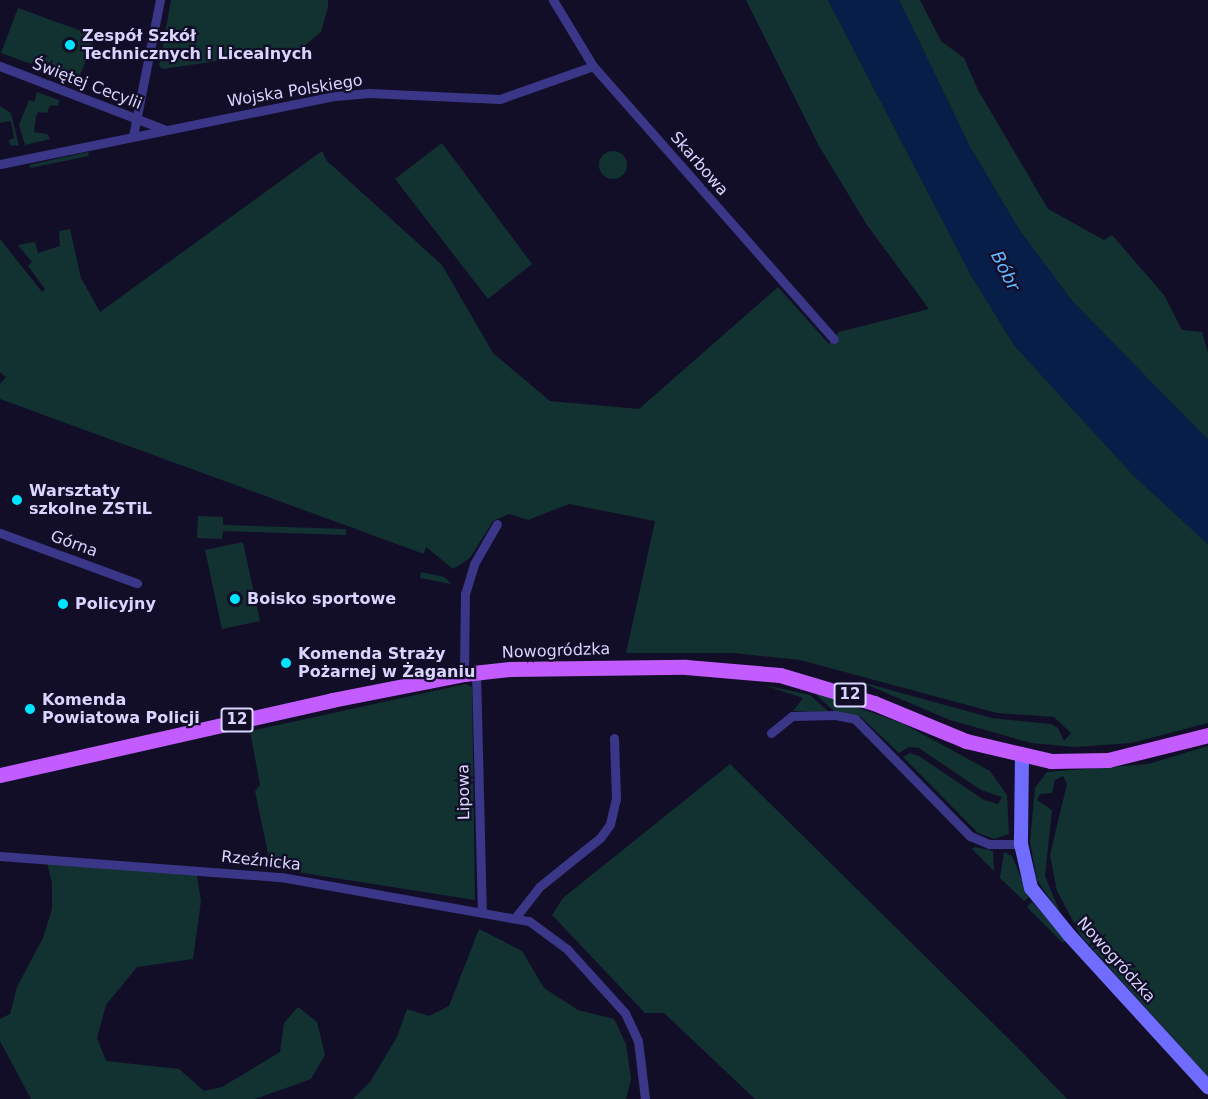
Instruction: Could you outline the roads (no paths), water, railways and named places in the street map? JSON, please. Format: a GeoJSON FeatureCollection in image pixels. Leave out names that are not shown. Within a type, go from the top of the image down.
{"type":"FeatureCollection","features":[{"type":"Feature","properties":{"kind":"main road","name":"Nowogródzka"},"geometry":{"type":"LineString","coordinates":[[0,775],[143,740],[470,673],[656,667],[768,673],[852,695],[966,741],[1022,756],[1021,844],[1023,867],[1031,888],[1070,936],[1208,1087]]}},
{"type":"Feature","properties":{"kind":"main road","name":"12"},"geometry":{"type":"LineString","coordinates":[[1022,756],[1051,761],[1108,760],[1208,735]]}},
{"type":"Feature","properties":{"kind":"street"},"geometry":{"type":"LineString","coordinates":[[132,136],[160,0]]}},
{"type":"Feature","properties":{"kind":"street","name":"Skarbowa"},"geometry":{"type":"LineString","coordinates":[[553,0],[593,66],[834,339]]}},
{"type":"Feature","properties":{"kind":"street","name":"Świętej Cecylii"},"geometry":{"type":"LineString","coordinates":[[0,66],[163,129]]}},
{"type":"Feature","properties":{"kind":"street","name":"Wojska Polskiego"},"geometry":{"type":"LineString","coordinates":[[0,164],[163,129],[357,94],[500,99],[593,66]]}},
{"type":"Feature","properties":{"kind":"street","name":"Lipowa"},"geometry":{"type":"LineString","coordinates":[[482,911],[465,594],[474,564],[497,524]]}},
{"type":"Feature","properties":{"kind":"street","name":"Górna"},"geometry":{"type":"LineString","coordinates":[[0,533],[137,583]]}},
{"type":"Feature","properties":{"kind":"street"},"geometry":{"type":"LineString","coordinates":[[771,733],[792,716],[835,714],[855,719],[970,836],[989,844],[1021,844]]}},
{"type":"Feature","properties":{"kind":"street"},"geometry":{"type":"LineString","coordinates":[[515,918],[539,887],[600,838],[610,824],[616,800],[614,738]]}},
{"type":"Feature","properties":{"kind":"street","name":"Rzeźnicka"},"geometry":{"type":"LineString","coordinates":[[0,856],[281,877],[515,918],[552,935],[625,1013],[638,1041],[645,1099]]}},
{"type":"Feature","properties":{"kind":"water","name":"Bóbr"},"geometry":{"type":"Polygon","coordinates":[[[828,0],[899,0],[970,147],[1020,231],[1073,302],[1208,440],[1208,544],[1134,476],[1014,345],[972,277],[828,0]]]}},
{"type":"Feature","properties":{"kind":"place","name":"Zespół Szkół Technicznych i Licealnych"},"geometry":{"type":"Point","coordinates":[70,45]}},
{"type":"Feature","properties":{"kind":"place","name":"Warsztaty szkolne ZSTiL"},"geometry":{"type":"Point","coordinates":[17,500]}},
{"type":"Feature","properties":{"kind":"place","name":"Boisko sportowe"},"geometry":{"type":"Point","coordinates":[235,599]}},
{"type":"Feature","properties":{"kind":"place","name":"Policyjny"},"geometry":{"type":"Point","coordinates":[63,604]}},
{"type":"Feature","properties":{"kind":"place","name":"Komenda Straży Pożarnej w Żaganiu"},"geometry":{"type":"Point","coordinates":[286,663]}},
{"type":"Feature","properties":{"kind":"place","name":"Komenda Powiatowa Policji"},"geometry":{"type":"Point","coordinates":[30,709]}}]}
